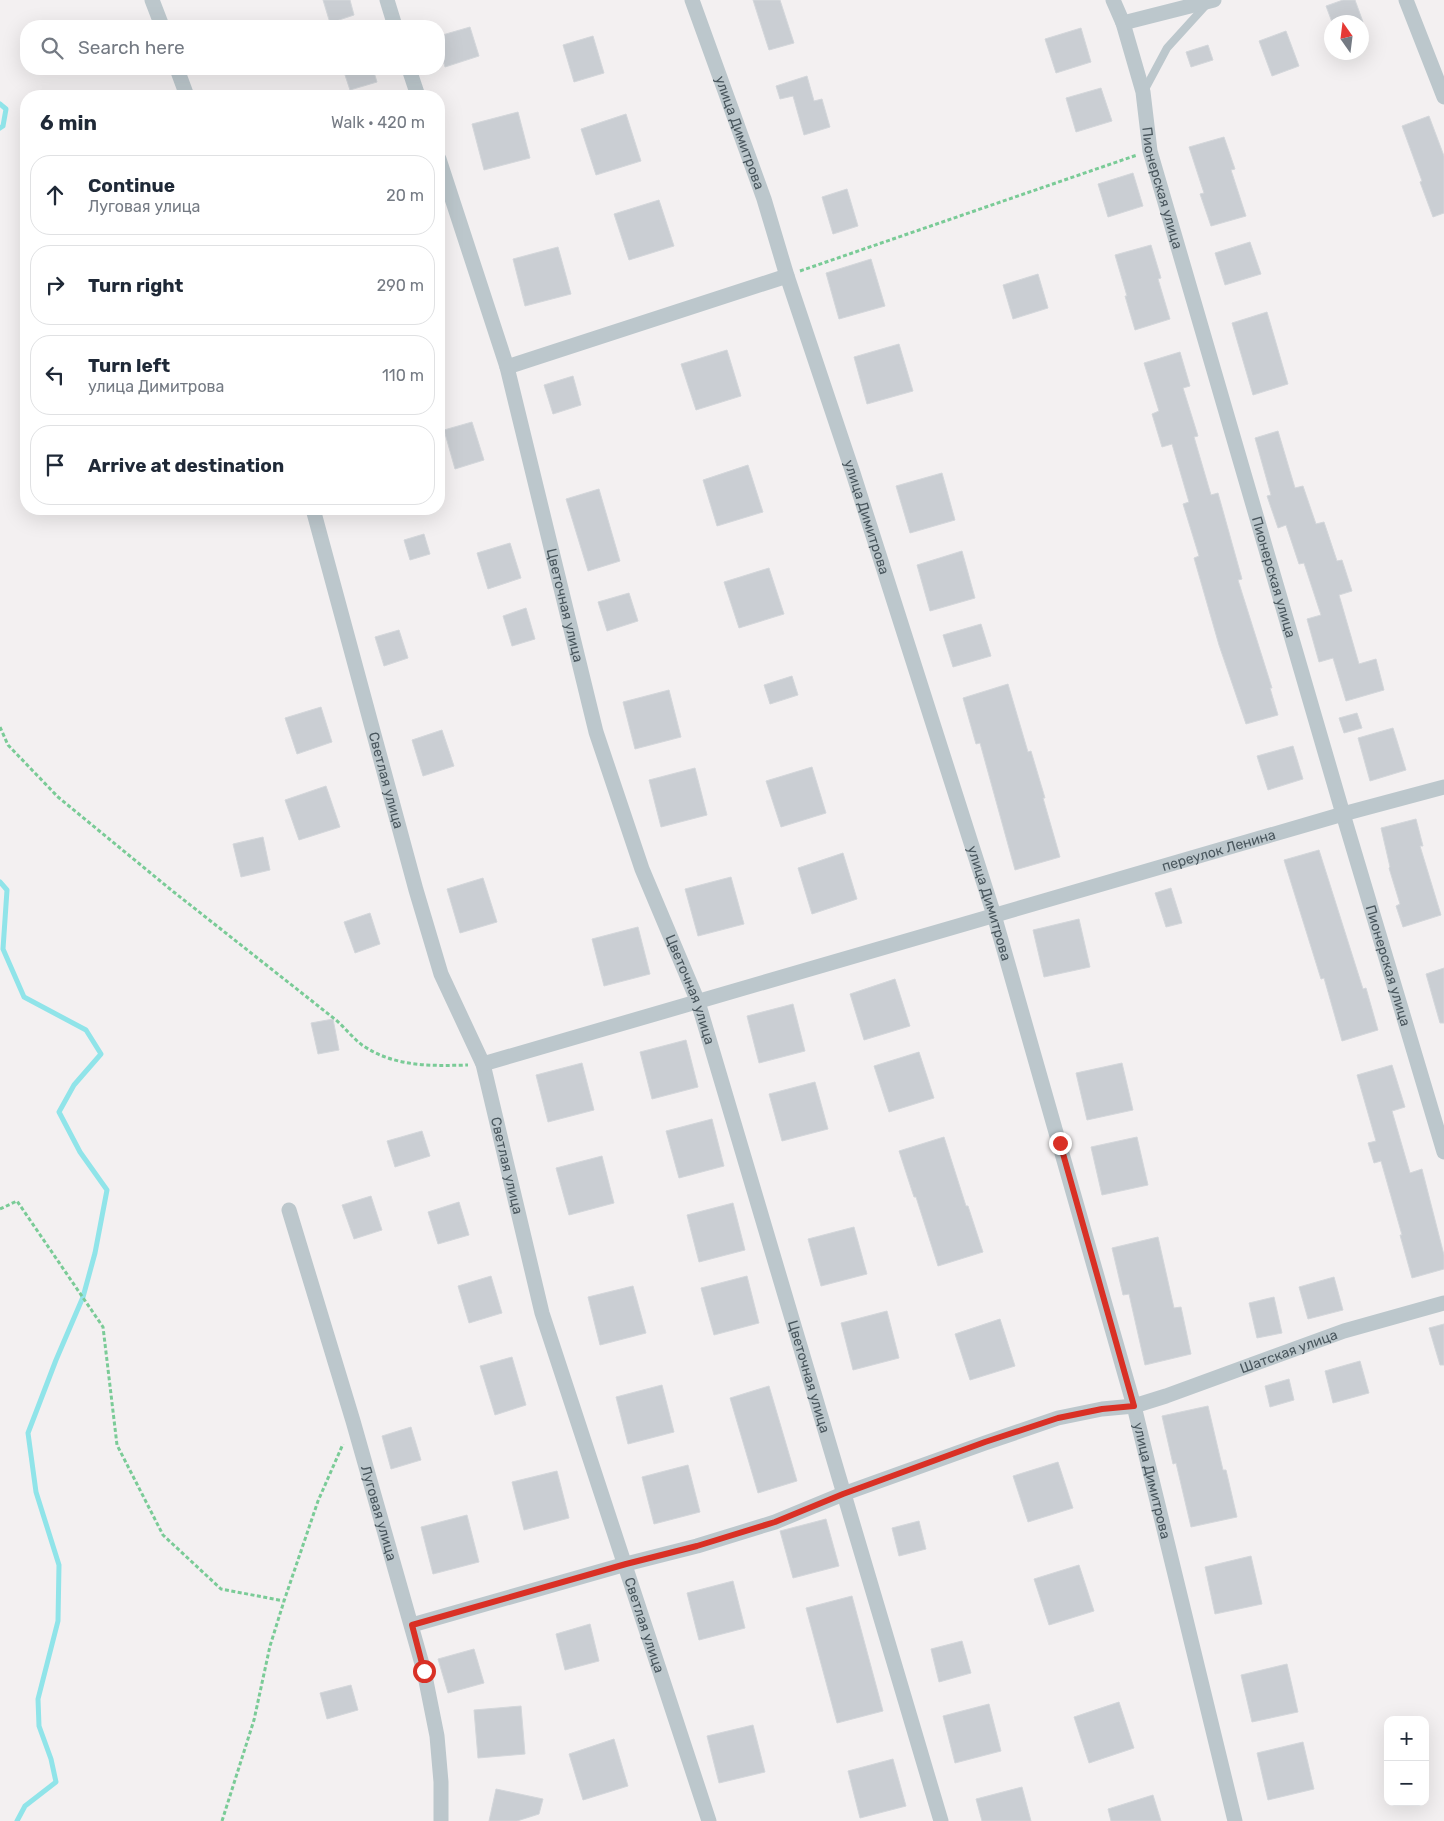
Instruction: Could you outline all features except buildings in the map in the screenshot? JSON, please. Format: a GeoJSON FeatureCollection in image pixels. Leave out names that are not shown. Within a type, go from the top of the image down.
{"type":"FeatureCollection","features":[{"type":"Feature","properties":{"kind":"street"},"geometry":{"type":"LineString","coordinates":[[152,0],[160,20]]}},
{"type":"Feature","properties":{"kind":"street"},"geometry":{"type":"LineString","coordinates":[[387,0],[393,20]]}},
{"type":"Feature","properties":{"kind":"street","name":"улица Димитрова"},"geometry":{"type":"LineString","coordinates":[[692,0],[764,199],[787,276],[853,473],[994,915],[1134,1406],[1235,1821]]}},
{"type":"Feature","properties":{"kind":"street","name":"Пионерская улица"},"geometry":{"type":"LineString","coordinates":[[1113,0],[1123,23],[1143,92],[1150,151],[1343,814],[1444,1152]]}},
{"type":"Feature","properties":{"kind":"street"},"geometry":{"type":"LineString","coordinates":[[1123,23],[1212,0]]}},
{"type":"Feature","properties":{"kind":"street"},"geometry":{"type":"LineString","coordinates":[[1406,0],[1444,97]]}},
{"type":"Feature","properties":{"kind":"street"},"geometry":{"type":"LineString","coordinates":[[179,75],[185,90]]}},
{"type":"Feature","properties":{"kind":"street"},"geometry":{"type":"LineString","coordinates":[[411,75],[416,90]]}},
{"type":"Feature","properties":{"kind":"street","name":"Цветочная улица"},"geometry":{"type":"LineString","coordinates":[[445,177],[507,367],[596,732],[642,870],[698,1002],[941,1821]]}},
{"type":"Feature","properties":{"kind":"street"},"geometry":{"type":"LineString","coordinates":[[507,367],[787,276]]}},
{"type":"Feature","properties":{"kind":"street","name":"Светлая улица"},"geometry":{"type":"LineString","coordinates":[[315,515],[438,965],[483,1064],[542,1313],[709,1821]]}},
{"type":"Feature","properties":{"kind":"street","name":"переулок Ленина"},"geometry":{"type":"LineString","coordinates":[[483,1064],[1444,786]]}},
{"type":"Feature","properties":{"kind":"street","name":"Луговая улица"},"geometry":{"type":"LineString","coordinates":[[289,1210],[412,1625],[433,1711],[441,1782],[441,1821]]}},
{"type":"Feature","properties":{"kind":"street","name":"Шатская улица"},"geometry":{"type":"LineString","coordinates":[[412,1625],[626,1564],[697,1546],[775,1522],[843,1494],[985,1442],[1058,1418],[1102,1409],[1134,1406],[1344,1331],[1444,1302]]}},
{"type":"Feature","properties":{"kind":"lane"},"geometry":{"type":"LineString","coordinates":[[1143,92],[1167,48],[1212,0]]}},
{"type":"Feature","properties":{"kind":"path"},"geometry":{"type":"LineString","coordinates":[[787,276],[1150,151]]}},
{"type":"Feature","properties":{"kind":"path"},"geometry":{"type":"LineString","coordinates":[[0,727],[8,745],[58,797],[170,889],[336,1020],[361,1044],[390,1060],[432,1066],[483,1064]]}},
{"type":"Feature","properties":{"kind":"path"},"geometry":{"type":"LineString","coordinates":[[0,1209],[17,1201],[104,1327],[117,1445],[163,1535],[221,1589],[284,1600]]}},
{"type":"Feature","properties":{"kind":"path"},"geometry":{"type":"LineString","coordinates":[[222,1821],[254,1720],[270,1646],[284,1600],[318,1501],[353,1421]]}},
{"type":"Feature","properties":{"kind":"waterway"},"geometry":{"type":"LineString","coordinates":[[0,104],[6,109],[3,126],[0,128]]}},
{"type":"Feature","properties":{"kind":"waterway"},"geometry":{"type":"LineString","coordinates":[[0,882],[7,890],[3,949],[24,997],[86,1030],[101,1054],[74,1085],[59,1112],[80,1152],[107,1190],[95,1253],[83,1297],[28,1433],[36,1492],[59,1565],[58,1621],[38,1699],[39,1726],[51,1759],[56,1782],[25,1806],[17,1821]]}},
{"type":"Feature","properties":{"kind":"route"},"geometry":{"type":"LineString","coordinates":[[424,1671],[412,1625],[626,1564],[697,1546],[775,1522],[843,1494],[985,1442],[1058,1418],[1102,1409],[1134,1406],[1060,1143]]}}]}
